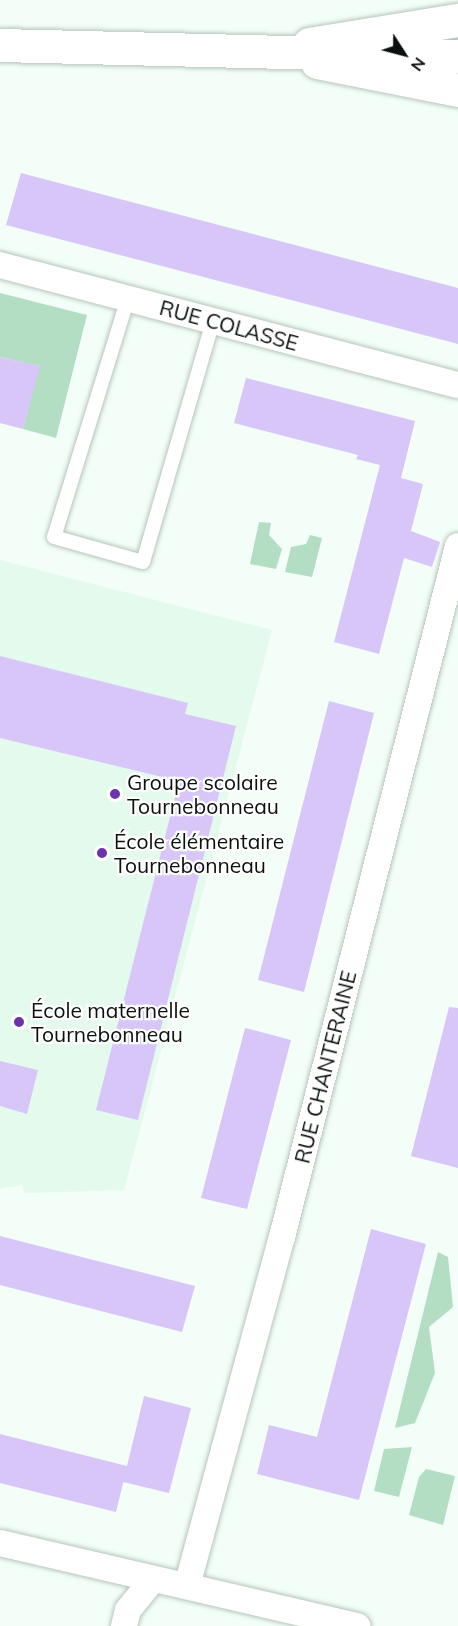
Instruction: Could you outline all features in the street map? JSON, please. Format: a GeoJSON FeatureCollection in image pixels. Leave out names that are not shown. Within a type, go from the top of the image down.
{"type":"FeatureCollection","features":[{"type":"Feature","properties":{"kind":"main road"},"geometry":{"type":"LineString","coordinates":[[265,51],[458,20]]}},
{"type":"Feature","properties":{"kind":"main road"},"geometry":{"type":"LineString","coordinates":[[0,45],[458,56]]}},
{"type":"Feature","properties":{"kind":"main road"},"geometry":{"type":"LineString","coordinates":[[265,51],[458,90]]}},
{"type":"Feature","properties":{"kind":"street","name":"RUE COLASSE"},"geometry":{"type":"LineString","coordinates":[[0,265],[458,385]]}},
{"type":"Feature","properties":{"kind":"street","name":"RUE CHANTERAINE"},"geometry":{"type":"LineString","coordinates":[[187,1586],[282,1237],[458,546]]}},
{"type":"Feature","properties":{"kind":"street"},"geometry":{"type":"LineString","coordinates":[[0,1543],[357,1626]]}},
{"type":"Feature","properties":{"kind":"street"},"geometry":{"type":"LineString","coordinates":[[124,1626],[128,1610],[153,1579]]}},
{"type":"Feature","properties":{"kind":"lane"},"geometry":{"type":"LineString","coordinates":[[128,298],[54,537],[143,562],[213,321]]}},
{"type":"Feature","properties":{"kind":"shaded area","name":"Groupe scolaire Tournebonneau"},"geometry":{"type":"Polygon","coordinates":[[[0,560],[272,630],[124,1190],[24,1193],[22,1185],[0,1189],[0,560]]]}},
{"type":"Feature","properties":{"kind":"green space"},"geometry":{"type":"Polygon","coordinates":[[[0,293],[87,315],[56,438],[23,429],[39,366],[0,357],[0,293]]]}},
{"type":"Feature","properties":{"kind":"green space"},"geometry":{"type":"Polygon","coordinates":[[[259,522],[271,523],[269,535],[282,549],[276,569],[250,564],[259,522]]]}},
{"type":"Feature","properties":{"kind":"green space"},"geometry":{"type":"Polygon","coordinates":[[[310,535],[322,538],[312,577],[285,572],[291,547],[306,544],[310,535]]]}},
{"type":"Feature","properties":{"kind":"green space"},"geometry":{"type":"Polygon","coordinates":[[[438,1252],[448,1257],[453,1307],[429,1327],[435,1373],[415,1423],[395,1428],[438,1252]]]}},
{"type":"Feature","properties":{"kind":"green space"},"geometry":{"type":"Polygon","coordinates":[[[412,1447],[399,1497],[374,1491],[384,1449],[412,1447]]]}},
{"type":"Feature","properties":{"kind":"green space"},"geometry":{"type":"Polygon","coordinates":[[[426,1469],[455,1476],[443,1525],[409,1515],[419,1477],[426,1469]]]}},
{"type":"Feature","properties":{"kind":"building"},"geometry":{"type":"Polygon","coordinates":[[[21,173],[458,288],[458,344],[6,225],[21,173]]]}},
{"type":"Feature","properties":{"kind":"building"},"geometry":{"type":"Polygon","coordinates":[[[0,357],[40,366],[23,429],[0,423],[0,357]]]}},
{"type":"Feature","properties":{"kind":"building"},"geometry":{"type":"Polygon","coordinates":[[[246,378],[415,421],[401,478],[423,484],[411,531],[440,542],[432,567],[404,558],[379,654],[334,642],[380,465],[356,459],[358,455],[234,423],[246,378]]]}},
{"type":"Feature","properties":{"kind":"building"},"geometry":{"type":"Polygon","coordinates":[[[0,656],[188,703],[185,714],[236,726],[138,1120],[96,1110],[179,781],[0,738],[0,656]]]}},
{"type":"Feature","properties":{"kind":"building"},"geometry":{"type":"Polygon","coordinates":[[[329,701],[374,713],[304,992],[258,980],[329,701]]]}},
{"type":"Feature","properties":{"kind":"building"},"geometry":{"type":"Polygon","coordinates":[[[449,1007],[458,1008],[458,1168],[411,1156],[449,1007]]]}},
{"type":"Feature","properties":{"kind":"building"},"geometry":{"type":"Polygon","coordinates":[[[245,1028],[291,1040],[247,1209],[201,1198],[245,1028]]]}},
{"type":"Feature","properties":{"kind":"building"},"geometry":{"type":"Polygon","coordinates":[[[0,1061],[38,1070],[27,1114],[0,1106],[0,1061]]]}},
{"type":"Feature","properties":{"kind":"building"},"geometry":{"type":"Polygon","coordinates":[[[371,1229],[426,1244],[359,1500],[257,1474],[269,1425],[317,1437],[371,1229]]]}},
{"type":"Feature","properties":{"kind":"building"},"geometry":{"type":"Polygon","coordinates":[[[0,1236],[195,1286],[182,1332],[0,1285],[0,1236]]]}},
{"type":"Feature","properties":{"kind":"building"},"geometry":{"type":"Polygon","coordinates":[[[144,1396],[191,1408],[169,1493],[123,1482],[116,1512],[0,1483],[0,1434],[127,1466],[144,1396]]]}},
{"type":"Feature","properties":{"kind":"place","name":"Groupe scolaire Tournebonneau"},"geometry":{"type":"Point","coordinates":[115,794]}},
{"type":"Feature","properties":{"kind":"place","name":"École élémentaire Tournebonneau"},"geometry":{"type":"Point","coordinates":[102,853]}},
{"type":"Feature","properties":{"kind":"place","name":"École maternelle Tournebonneau"},"geometry":{"type":"Point","coordinates":[19,1022]}}]}
